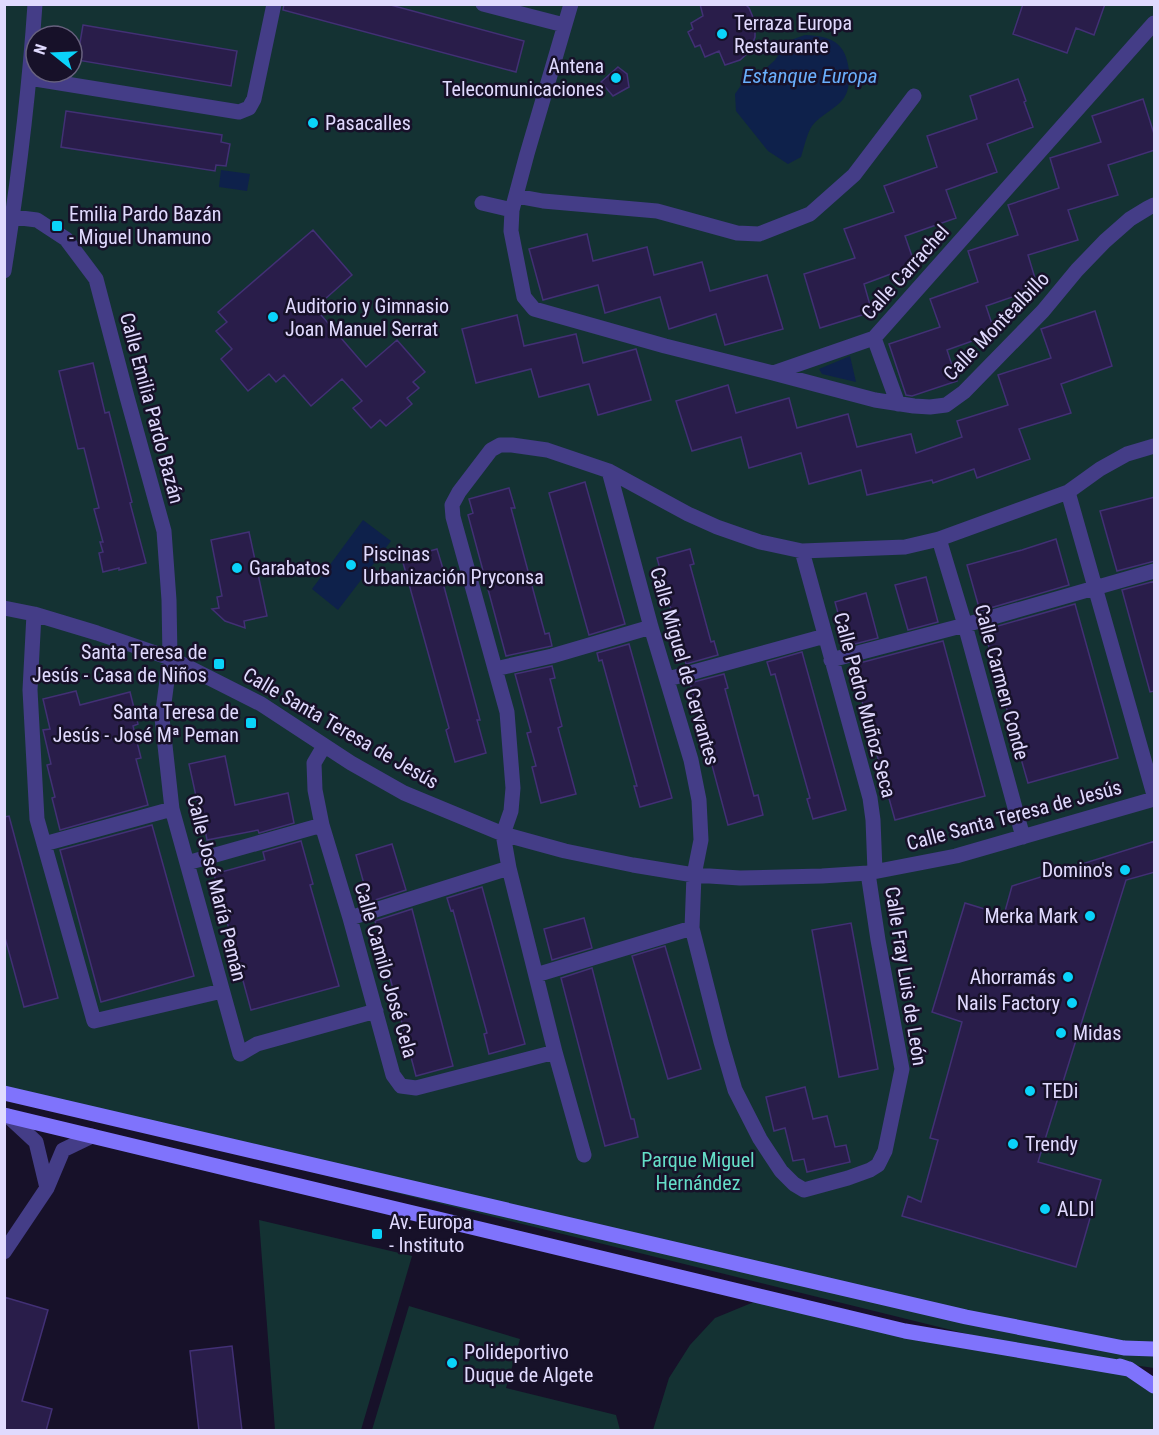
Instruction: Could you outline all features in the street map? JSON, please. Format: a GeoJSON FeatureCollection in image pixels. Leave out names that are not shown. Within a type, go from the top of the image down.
{"type":"FeatureCollection","features":[{"type":"Feature","properties":{"kind":"main road"},"geometry":{"type":"LineString","coordinates":[[4,1093],[966,1317],[1124,1348],[1155,1349]]}},
{"type":"Feature","properties":{"kind":"main road"},"geometry":{"type":"LineString","coordinates":[[6,1116],[905,1330],[1129,1369]]}},
{"type":"Feature","properties":{"kind":"main road"},"geometry":{"type":"LineString","coordinates":[[966,1317],[1129,1369],[1155,1386]]}},
{"type":"Feature","properties":{"kind":"street"},"geometry":{"type":"LineString","coordinates":[[33,24],[35,4]]}},
{"type":"Feature","properties":{"kind":"street"},"geometry":{"type":"LineString","coordinates":[[66,84],[240,112],[249,108],[254,99],[274,4]]}},
{"type":"Feature","properties":{"kind":"street"},"geometry":{"type":"LineString","coordinates":[[483,4],[564,25]]}},
{"type":"Feature","properties":{"kind":"street"},"geometry":{"type":"LineString","coordinates":[[571,4],[514,203],[511,231],[524,297],[534,309],[665,346],[773,373]]}},
{"type":"Feature","properties":{"kind":"street","name":"Calle Carrachel"},"geometry":{"type":"LineString","coordinates":[[773,373],[874,338],[1155,23]]}},
{"type":"Feature","properties":{"kind":"street"},"geometry":{"type":"LineString","coordinates":[[4,271],[13,217],[28,84]]}},
{"type":"Feature","properties":{"kind":"street"},"geometry":{"type":"LineString","coordinates":[[482,203],[543,201],[657,211],[737,233],[759,234],[810,214],[854,175],[914,96]]}},
{"type":"Feature","properties":{"kind":"street","name":"Calle Montealbillo"},"geometry":{"type":"LineString","coordinates":[[773,373],[875,400],[930,407],[946,405],[964,392],[1105,241],[1130,219],[1155,205]]}},
{"type":"Feature","properties":{"kind":"street","name":"Calle Emilia Pardo Bazán"},"geometry":{"type":"LineString","coordinates":[[13,217],[37,220],[66,238],[96,279],[164,531],[170,658]]}},
{"type":"Feature","properties":{"kind":"street"},"geometry":{"type":"LineString","coordinates":[[874,338],[898,404]]}},
{"type":"Feature","properties":{"kind":"street"},"geometry":{"type":"LineString","coordinates":[[584,1155],[555,1052],[509,868],[503,834],[511,811],[513,788],[507,711],[453,517],[452,505],[459,492],[491,450],[500,445],[512,445],[547,450],[609,471],[688,514],[717,527],[760,542],[802,551],[905,547],[939,539],[1068,492],[1100,469],[1127,454],[1155,446]]}},
{"type":"Feature","properties":{"kind":"street","name":"Calle Miguel de Cervantes"},"geometry":{"type":"LineString","coordinates":[[609,471],[651,627],[691,760],[699,800],[701,840],[694,874]]}},
{"type":"Feature","properties":{"kind":"street"},"geometry":{"type":"LineString","coordinates":[[1068,492],[1155,797]]}},
{"type":"Feature","properties":{"kind":"street","name":"Calle Carmen Conde"},"geometry":{"type":"LineString","coordinates":[[939,539],[965,624],[1023,837]]}},
{"type":"Feature","properties":{"kind":"street","name":"Calle Pedro Muñoz Seca"},"geometry":{"type":"LineString","coordinates":[[802,551],[870,798],[873,820],[872,872]]}},
{"type":"Feature","properties":{"kind":"street"},"geometry":{"type":"LineString","coordinates":[[831,660],[1155,571]]}},
{"type":"Feature","properties":{"kind":"street","name":"Calle Santa Teresa de Jesús"},"geometry":{"type":"LineString","coordinates":[[4,608],[34,614],[170,658],[261,704],[324,746],[404,793],[503,834],[565,851],[633,865],[740,878],[872,872],[956,856],[1155,797]]}},
{"type":"Feature","properties":{"kind":"street"},"geometry":{"type":"LineString","coordinates":[[34,614],[30,690],[37,819],[94,1021],[222,991]]}},
{"type":"Feature","properties":{"kind":"street"},"geometry":{"type":"LineString","coordinates":[[495,669],[552,656],[651,627]]}},
{"type":"Feature","properties":{"kind":"street"},"geometry":{"type":"LineString","coordinates":[[668,679],[825,636]]}},
{"type":"Feature","properties":{"kind":"street","name":"Calle José María Pemán"},"geometry":{"type":"LineString","coordinates":[[170,658],[162,718],[172,809],[240,1054],[257,1044],[376,1011]]}},
{"type":"Feature","properties":{"kind":"street","name":"Calle Camilo José Cela"},"geometry":{"type":"LineString","coordinates":[[324,746],[314,763],[315,790],[322,825],[393,1075],[401,1086],[416,1088],[555,1052]]}},
{"type":"Feature","properties":{"kind":"street"},"geometry":{"type":"LineString","coordinates":[[44,844],[172,809]]}},
{"type":"Feature","properties":{"kind":"street"},"geometry":{"type":"LineString","coordinates":[[187,863],[322,825]]}},
{"type":"Feature","properties":{"kind":"street"},"geometry":{"type":"LineString","coordinates":[[350,918],[509,868]]}},
{"type":"Feature","properties":{"kind":"street","name":"Calle Fray Luis de León"},"geometry":{"type":"LineString","coordinates":[[694,874],[692,928],[735,1090],[760,1139],[781,1171],[804,1190],[870,1170],[878,1165],[885,1151],[902,1069],[878,940],[872,872]]}},
{"type":"Feature","properties":{"kind":"street"},"geometry":{"type":"LineString","coordinates":[[536,975],[692,928]]}},
{"type":"Feature","properties":{"kind":"street"},"geometry":{"type":"LineString","coordinates":[[6,1116],[36,1142],[47,1188]]}},
{"type":"Feature","properties":{"kind":"street"},"geometry":{"type":"LineString","coordinates":[[4,1251],[47,1188],[63,1150],[92,1136]]}},
{"type":"Feature","properties":{"kind":"green space","name":"Parque Miguel Hernández"},"geometry":{"type":"Polygon","coordinates":[[[5,5],[1154,5],[1154,1368],[1056,1354],[1154,1382],[1154,1430],[653,1430],[669,1378],[690,1345],[715,1318],[754,1302],[1036,1351],[5,1096],[5,5]]]}},
{"type":"Feature","properties":{"kind":"green space"},"geometry":{"type":"Polygon","coordinates":[[[259,1220],[412,1256],[361,1430],[275,1430],[259,1220]]]}},
{"type":"Feature","properties":{"kind":"green space","name":"Polideportivo Duque de Algete"},"geometry":{"type":"Polygon","coordinates":[[[409,1306],[520,1339],[506,1388],[616,1415],[620,1430],[372,1430],[409,1306]]]}},
{"type":"Feature","properties":{"kind":"water","name":"Estanque Europa"},"geometry":{"type":"Polygon","coordinates":[[[805,35],[830,39],[841,47],[847,61],[849,85],[841,102],[812,126],[801,157],[788,164],[768,151],[736,111],[735,94],[744,81],[762,72],[775,60],[788,41],[805,35]]]}},
{"type":"Feature","properties":{"kind":"water"},"geometry":{"type":"Polygon","coordinates":[[[221,170],[250,174],[247,191],[219,187],[221,170]]]}},
{"type":"Feature","properties":{"kind":"water"},"geometry":{"type":"Polygon","coordinates":[[[850,356],[856,382],[822,374],[819,369],[850,356]]]}},
{"type":"Feature","properties":{"kind":"water","name":"Piscinas Urbanización Pryconsa"},"geometry":{"type":"Polygon","coordinates":[[[363,520],[391,541],[338,610],[312,589],[363,520]]]}},
{"type":"Feature","properties":{"kind":"building"},"geometry":{"type":"Polygon","coordinates":[[[284,4],[387,4],[524,41],[516,72],[283,10],[284,4]]]}},
{"type":"Feature","properties":{"kind":"building","name":"Terraza Europa Restaurante"},"geometry":{"type":"Polygon","coordinates":[[[700,4],[745,4],[749,8],[755,22],[755,37],[750,51],[740,60],[725,65],[719,51],[705,57],[700,45],[695,47],[688,32],[693,29],[691,23],[703,16],[700,4]]]}},
{"type":"Feature","properties":{"kind":"building"},"geometry":{"type":"Polygon","coordinates":[[[1023,4],[1105,4],[1094,35],[1076,28],[1067,53],[1013,34],[1023,4]]]}},
{"type":"Feature","properties":{"kind":"building"},"geometry":{"type":"Polygon","coordinates":[[[84,25],[237,51],[231,86],[84,61],[84,25]]]}},
{"type":"Feature","properties":{"kind":"building","name":"Antena Telecomunicaciones"},"geometry":{"type":"Polygon","coordinates":[[[618,67],[627,74],[629,87],[613,96],[601,82],[618,67]]]}},
{"type":"Feature","properties":{"kind":"building"},"geometry":{"type":"Polygon","coordinates":[[[1018,79],[1033,127],[987,144],[997,172],[946,190],[956,218],[905,236],[915,265],[864,284],[872,312],[820,328],[804,274],[855,258],[844,229],[894,212],[884,186],[937,167],[927,136],[977,119],[970,96],[1018,79]]]}},
{"type":"Feature","properties":{"kind":"building"},"geometry":{"type":"Polygon","coordinates":[[[1143,99],[1155,137],[1155,150],[1108,165],[1118,195],[1068,210],[1078,240],[1028,255],[1038,288],[986,306],[995,333],[947,350],[957,381],[912,396],[906,395],[889,344],[940,327],[930,299],[978,282],[968,251],[1018,235],[1008,205],[1059,188],[1050,158],[1101,142],[1092,116],[1143,99]]]}},
{"type":"Feature","properties":{"kind":"building"},"geometry":{"type":"Polygon","coordinates":[[[66,111],[222,135],[221,142],[230,144],[226,166],[216,165],[215,171],[61,147],[66,111]]]}},
{"type":"Feature","properties":{"kind":"building","name":"Auditorio y Gimnasio Joan Manuel Serrat"},"geometry":{"type":"Polygon","coordinates":[[[313,230],[352,275],[315,308],[366,367],[397,340],[425,372],[413,382],[419,388],[407,398],[412,404],[386,426],[380,420],[371,428],[353,408],[362,401],[342,379],[311,406],[284,375],[276,382],[269,374],[248,391],[221,359],[232,349],[216,331],[227,322],[218,312],[313,230]]]}},
{"type":"Feature","properties":{"kind":"building"},"geometry":{"type":"Polygon","coordinates":[[[587,234],[593,261],[647,247],[654,275],[702,262],[710,291],[767,275],[783,329],[725,345],[716,314],[669,329],[660,297],[605,313],[598,285],[543,300],[529,249],[587,234]]]}},
{"type":"Feature","properties":{"kind":"building"},"geometry":{"type":"Polygon","coordinates":[[[1095,311],[1112,366],[1061,384],[1071,413],[1019,429],[1030,459],[977,478],[974,469],[933,483],[932,480],[867,495],[861,470],[809,484],[801,453],[749,468],[741,437],[692,451],[676,401],[728,385],[736,413],[789,398],[797,428],[848,414],[857,447],[911,434],[916,453],[962,437],[957,421],[1008,405],[998,375],[1051,358],[1041,329],[1095,311]]]}},
{"type":"Feature","properties":{"kind":"building"},"geometry":{"type":"Polygon","coordinates":[[[517,315],[524,346],[576,334],[583,363],[636,349],[651,400],[598,415],[589,384],[539,397],[531,369],[476,383],[462,329],[517,315]]]}},
{"type":"Feature","properties":{"kind":"building"},"geometry":{"type":"Polygon","coordinates":[[[93,363],[105,413],[109,412],[146,563],[103,572],[99,553],[103,552],[100,542],[103,542],[94,509],[99,508],[84,448],[78,449],[59,371],[93,363]]]}},
{"type":"Feature","properties":{"kind":"building"},"geometry":{"type":"Polygon","coordinates":[[[585,482],[625,624],[589,635],[549,493],[585,482]]]}},
{"type":"Feature","properties":{"kind":"building"},"geometry":{"type":"Polygon","coordinates":[[[509,488],[515,508],[511,508],[545,634],[549,633],[552,646],[506,656],[468,515],[473,513],[469,499],[509,488]]]}},
{"type":"Feature","properties":{"kind":"building"},"geometry":{"type":"Polygon","coordinates":[[[1155,497],[1155,561],[1117,571],[1100,511],[1155,497]]]}},
{"type":"Feature","properties":{"kind":"building","name":"Garabatos"},"geometry":{"type":"Polygon","coordinates":[[[249,532],[267,616],[244,621],[245,628],[225,621],[212,609],[219,608],[217,597],[222,596],[211,540],[249,532]]]}},
{"type":"Feature","properties":{"kind":"building"},"geometry":{"type":"Polygon","coordinates":[[[1056,539],[1069,585],[980,611],[967,565],[1056,539]]]}},
{"type":"Feature","properties":{"kind":"building"},"geometry":{"type":"Polygon","coordinates":[[[437,549],[447,582],[443,583],[480,720],[477,720],[486,753],[455,762],[446,730],[449,728],[402,559],[437,549]]]}},
{"type":"Feature","properties":{"kind":"building"},"geometry":{"type":"Polygon","coordinates":[[[690,549],[694,564],[690,565],[711,642],[714,641],[718,655],[686,664],[657,558],[690,549]]]}},
{"type":"Feature","properties":{"kind":"building"},"geometry":{"type":"Polygon","coordinates":[[[926,577],[938,622],[908,630],[895,585],[926,577]]]}},
{"type":"Feature","properties":{"kind":"building"},"geometry":{"type":"Polygon","coordinates":[[[1155,581],[1155,691],[1150,692],[1122,590],[1155,581]]]}},
{"type":"Feature","properties":{"kind":"building"},"geometry":{"type":"Polygon","coordinates":[[[866,593],[878,638],[847,646],[835,602],[866,593]]]}},
{"type":"Feature","properties":{"kind":"building"},"geometry":{"type":"Polygon","coordinates":[[[1075,604],[1118,758],[1028,783],[984,630],[1075,604]]]}},
{"type":"Feature","properties":{"kind":"building"},"geometry":{"type":"Polygon","coordinates":[[[943,641],[985,796],[895,820],[852,665],[943,641]]]}},
{"type":"Feature","properties":{"kind":"building"},"geometry":{"type":"Polygon","coordinates":[[[629,644],[672,798],[640,807],[634,786],[637,786],[602,660],[599,661],[597,653],[629,644]]]}},
{"type":"Feature","properties":{"kind":"building"},"geometry":{"type":"Polygon","coordinates":[[[802,652],[846,810],[813,819],[807,799],[810,798],[775,674],[771,675],[767,662],[802,652]]]}},
{"type":"Feature","properties":{"kind":"building"},"geometry":{"type":"Polygon","coordinates":[[[552,666],[555,678],[550,679],[562,726],[558,728],[576,794],[541,803],[532,767],[536,766],[527,733],[531,732],[515,674],[552,666]]]}},
{"type":"Feature","properties":{"kind":"building"},"geometry":{"type":"Polygon","coordinates":[[[724,674],[728,688],[725,689],[754,796],[758,795],[763,815],[728,825],[690,683],[724,674]]]}},
{"type":"Feature","properties":{"kind":"building"},"geometry":{"type":"Polygon","coordinates":[[[76,691],[80,705],[130,692],[138,724],[133,726],[141,758],[136,759],[148,805],[60,830],[47,765],[51,764],[43,730],[50,729],[43,699],[76,691]]]}},
{"type":"Feature","properties":{"kind":"building"},"geometry":{"type":"Polygon","coordinates":[[[225,756],[235,805],[288,793],[294,823],[259,833],[258,830],[207,840],[189,764],[225,756]]]}},
{"type":"Feature","properties":{"kind":"building"},"geometry":{"type":"Polygon","coordinates":[[[9,816],[58,998],[24,1007],[4,934],[4,817],[9,816]]]}},
{"type":"Feature","properties":{"kind":"building"},"geometry":{"type":"Polygon","coordinates":[[[152,825],[194,976],[101,1002],[60,850],[152,825]]]}},
{"type":"Feature","properties":{"kind":"building"},"geometry":{"type":"Polygon","coordinates":[[[301,841],[313,884],[310,885],[339,986],[251,1010],[214,874],[265,860],[263,852],[301,841]]]}},
{"type":"Feature","properties":{"kind":"building"},"geometry":{"type":"Polygon","coordinates":[[[1155,841],[1155,872],[1126,880],[1038,1162],[1101,1180],[1076,1267],[902,1216],[908,1196],[921,1202],[938,1140],[930,1138],[962,1022],[932,1012],[965,903],[1004,915],[1012,886],[1155,841]]]}},
{"type":"Feature","properties":{"kind":"building"},"geometry":{"type":"Polygon","coordinates":[[[392,844],[406,890],[369,902],[356,855],[392,844]]]}},
{"type":"Feature","properties":{"kind":"building"},"geometry":{"type":"Polygon","coordinates":[[[482,887],[525,1044],[489,1054],[484,1034],[487,1033],[453,910],[451,911],[447,898],[482,887]]]}},
{"type":"Feature","properties":{"kind":"building"},"geometry":{"type":"Polygon","coordinates":[[[412,909],[453,1066],[416,1076],[375,921],[412,909]]]}},
{"type":"Feature","properties":{"kind":"building"},"geometry":{"type":"Polygon","coordinates":[[[584,918],[592,948],[552,960],[544,929],[584,918]]]}},
{"type":"Feature","properties":{"kind":"building"},"geometry":{"type":"Polygon","coordinates":[[[851,923],[878,1069],[839,1077],[812,930],[851,923]]]}},
{"type":"Feature","properties":{"kind":"building"},"geometry":{"type":"Polygon","coordinates":[[[665,946],[701,1069],[668,1079],[632,956],[665,946]]]}},
{"type":"Feature","properties":{"kind":"building"},"geometry":{"type":"Polygon","coordinates":[[[592,968],[631,1119],[634,1119],[638,1137],[605,1146],[561,978],[592,968]]]}},
{"type":"Feature","properties":{"kind":"building"},"geometry":{"type":"Polygon","coordinates":[[[805,1087],[813,1119],[827,1116],[835,1147],[846,1145],[850,1162],[807,1172],[804,1159],[793,1161],[785,1128],[774,1131],[766,1097],[805,1087]]]}},
{"type":"Feature","properties":{"kind":"building"},"geometry":{"type":"Polygon","coordinates":[[[4,1297],[48,1310],[22,1401],[52,1409],[46,1431],[4,1431],[4,1297]]]}},
{"type":"Feature","properties":{"kind":"building"},"geometry":{"type":"Polygon","coordinates":[[[232,1346],[242,1431],[199,1431],[190,1351],[232,1346]]]}},
{"type":"Feature","properties":{"kind":"place","name":"Terraza Europa Restaurante"},"geometry":{"type":"Point","coordinates":[722,34]}},
{"type":"Feature","properties":{"kind":"place","name":"Antena Telecomunicaciones"},"geometry":{"type":"Point","coordinates":[616,78]}},
{"type":"Feature","properties":{"kind":"place","name":"Pasacalles"},"geometry":{"type":"Point","coordinates":[313,123]}},
{"type":"Feature","properties":{"kind":"place","name":"Emilia Pardo Bazán - Miguel Unamuno"},"geometry":{"type":"Point","coordinates":[57,226]}},
{"type":"Feature","properties":{"kind":"place","name":"Auditorio y Gimnasio Joan Manuel Serrat"},"geometry":{"type":"Point","coordinates":[273,317]}},
{"type":"Feature","properties":{"kind":"place","name":"Piscinas Urbanización Pryconsa"},"geometry":{"type":"Point","coordinates":[351,565]}},
{"type":"Feature","properties":{"kind":"place","name":"Garabatos"},"geometry":{"type":"Point","coordinates":[237,568]}},
{"type":"Feature","properties":{"kind":"place","name":"Santa Teresa de Jesús - Casa de Niños"},"geometry":{"type":"Point","coordinates":[219,664]}},
{"type":"Feature","properties":{"kind":"place","name":"Santa Teresa de Jesús - José Mª Peman"},"geometry":{"type":"Point","coordinates":[251,723]}},
{"type":"Feature","properties":{"kind":"place","name":"Domino's"},"geometry":{"type":"Point","coordinates":[1125,870]}},
{"type":"Feature","properties":{"kind":"place","name":"Merka Mark"},"geometry":{"type":"Point","coordinates":[1090,916]}},
{"type":"Feature","properties":{"kind":"place","name":"Ahorramás"},"geometry":{"type":"Point","coordinates":[1068,977]}},
{"type":"Feature","properties":{"kind":"place","name":"Nails Factory"},"geometry":{"type":"Point","coordinates":[1072,1003]}},
{"type":"Feature","properties":{"kind":"place","name":"Midas"},"geometry":{"type":"Point","coordinates":[1061,1033]}},
{"type":"Feature","properties":{"kind":"place","name":"TEDi"},"geometry":{"type":"Point","coordinates":[1030,1091]}},
{"type":"Feature","properties":{"kind":"place","name":"Trendy"},"geometry":{"type":"Point","coordinates":[1013,1144]}},
{"type":"Feature","properties":{"kind":"place","name":"ALDI"},"geometry":{"type":"Point","coordinates":[1045,1209]}},
{"type":"Feature","properties":{"kind":"place","name":"Av. Europa - Instituto"},"geometry":{"type":"Point","coordinates":[377,1234]}},
{"type":"Feature","properties":{"kind":"place","name":"Polideportivo Duque de Algete"},"geometry":{"type":"Point","coordinates":[452,1363]}}]}
